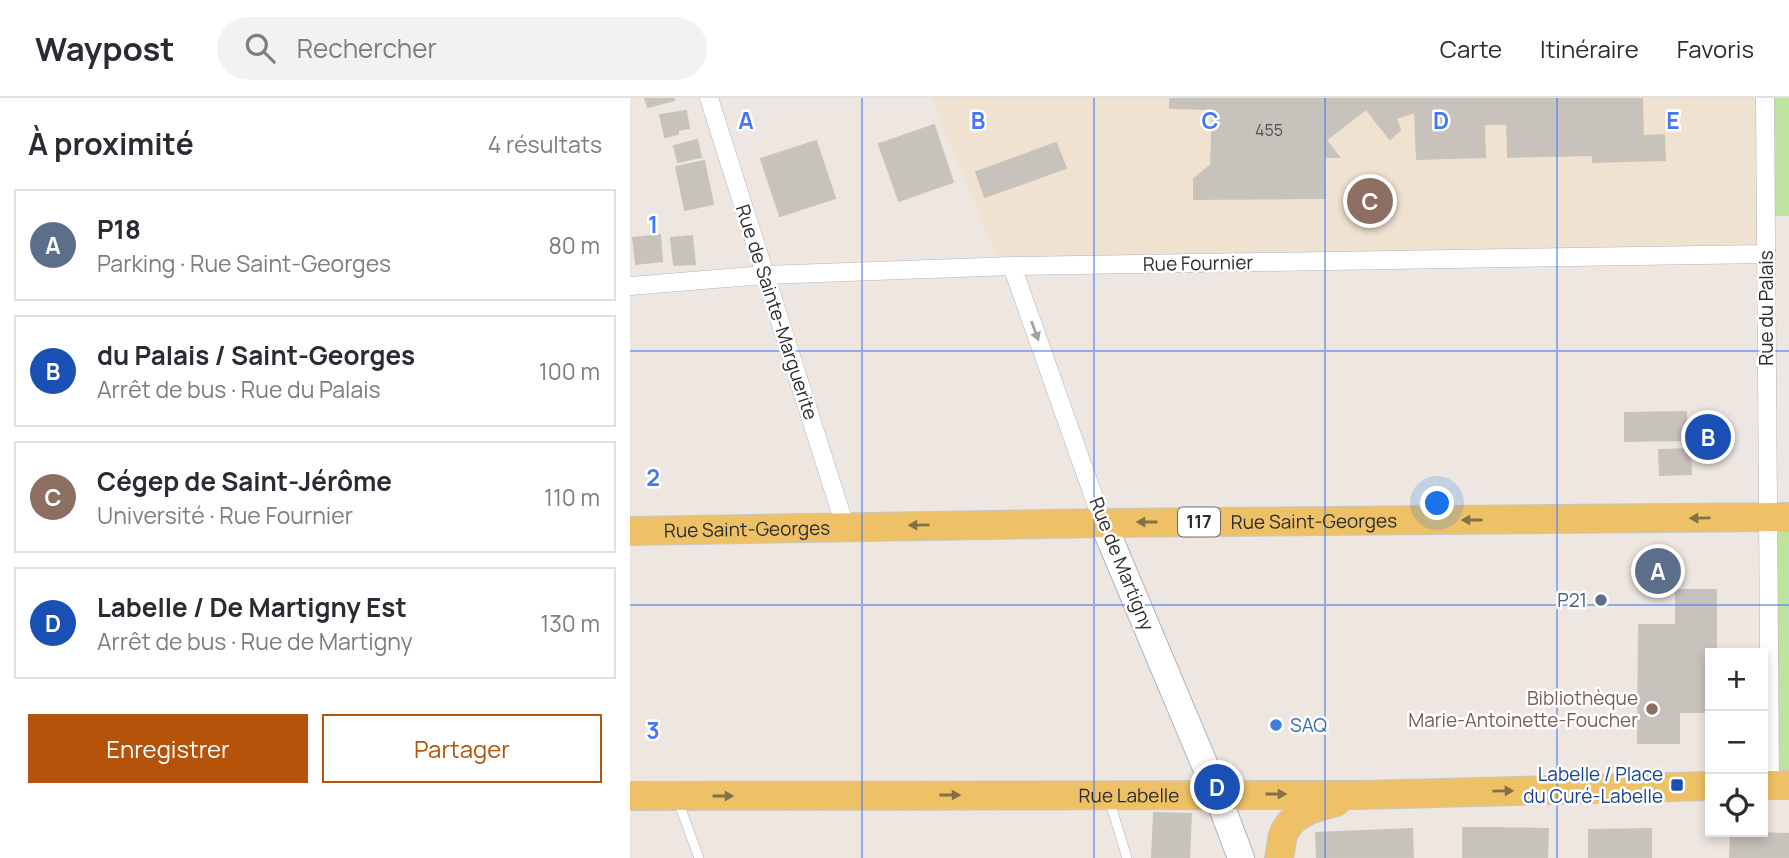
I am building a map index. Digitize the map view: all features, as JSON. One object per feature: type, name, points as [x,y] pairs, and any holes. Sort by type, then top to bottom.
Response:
[{"type":"main road","name":"Rue Saint-Georges","points":[[630,531],[845,526],[1779,517]]},
{"type":"main road","name":"Rue de Martigny","points":[[1104,523],[1241,858]]},
{"type":"main road","name":"Rue Labelle","points":[[630,796],[1361,795],[1705,786]]},
{"type":"main road","points":[[1279,858],[1284,833],[1295,818],[1310,809],[1361,795]]},
{"type":"street","name":"Rue de Sainte-Marguerite","points":[[709,98],[845,526]]},
{"type":"street","name":"Rue du Palais","points":[[1765,98],[1766,254],[1779,517],[1774,785]]},
{"type":"street","name":"Rue Fournier","points":[[630,286],[765,275],[1012,266],[1766,254]]},
{"type":"street","name":"Rue de Martigny","points":[[1012,266],[1104,523]]},
{"type":"lane","points":[[1108,794],[1127,858]]},
{"type":"lane","points":[[677,796],[699,858]]},
{"type":"shaded area","points":[[931,98],[1765,98],[1766,254],[997,257]]},
{"type":"green space","points":[[1770,98],[1789,98],[1789,216],[1772,216]]},
{"type":"green space","points":[[1769,517],[1789,517],[1789,785],[1770,784]]},
{"type":"building","points":[[645,98],[673,98],[674,100],[648,107]]},
{"type":"building","points":[[1170,98],[1642,98],[1643,136],[1664,135],[1665,160],[1593,162],[1593,155],[1508,157],[1507,124],[1484,124],[1485,157],[1417,159],[1415,112],[1396,118],[1400,130],[1390,139],[1366,109],[1326,140],[1339,157],[1324,157],[1325,198],[1194,199],[1194,179],[1211,165],[1213,109],[1170,108]]},
{"type":"building","points":[[686,111],[689,128],[665,137],[660,115]]},
{"type":"building","points":[[934,125],[953,182],[899,201],[879,144]]},
{"type":"building","points":[[697,140],[701,157],[678,162],[674,146]]},
{"type":"building","points":[[816,141],[835,198],[780,216],[761,159]]},
{"type":"building","points":[[1056,143],[1066,168],[985,197],[976,172]]},
{"type":"building","points":[[704,161],[713,204],[685,210],[676,167]]},
{"type":"building","points":[[660,235],[662,261],[636,264],[633,238]]},
{"type":"building","points":[[692,236],[695,264],[674,265],[671,238]]},
{"type":"building","points":[[1686,412],[1687,440],[1625,441],[1625,413]]},
{"type":"building","points":[[1690,449],[1691,474],[1660,475],[1659,450]]},
{"type":"building","points":[[1676,590],[1716,590],[1716,648],[1705,648],[1705,712],[1679,712],[1679,743],[1638,743],[1639,625],[1676,625]]},
{"type":"building","points":[[1154,813],[1191,814],[1189,858],[1152,858]]},
{"type":"building","points":[[1463,828],[1502,828],[1502,858],[1463,858]]},
{"type":"building","points":[[1502,828],[1548,829],[1547,858],[1502,858]]},
{"type":"building","points":[[1412,829],[1413,858],[1317,858],[1316,833]]},
{"type":"building","points":[[1651,829],[1651,858],[1589,858],[1589,830]]},
{"type":"building","points":[[1789,834],[1789,858],[1730,858],[1731,837]]},
{"type":"place","name":"Cégep de Saint-Jérôme","points":[[1370,201]]},
{"type":"place","name":"du Palais / Saint-Georges","points":[[1708,437]]},
{"type":"place","name":"P18","points":[[1658,571]]},
{"type":"place","name":"P21","points":[[1601,600]]},
{"type":"place","name":"Bibliothèque Marie-Antoinette-Foucher","points":[[1652,709]]},
{"type":"place","name":"SAQ","points":[[1276,725]]},
{"type":"place","name":"Labelle / Place du Curé-Labelle","points":[[1677,785]]},
{"type":"place","name":"Labelle / De Martigny Est","points":[[1217,787]]}]
